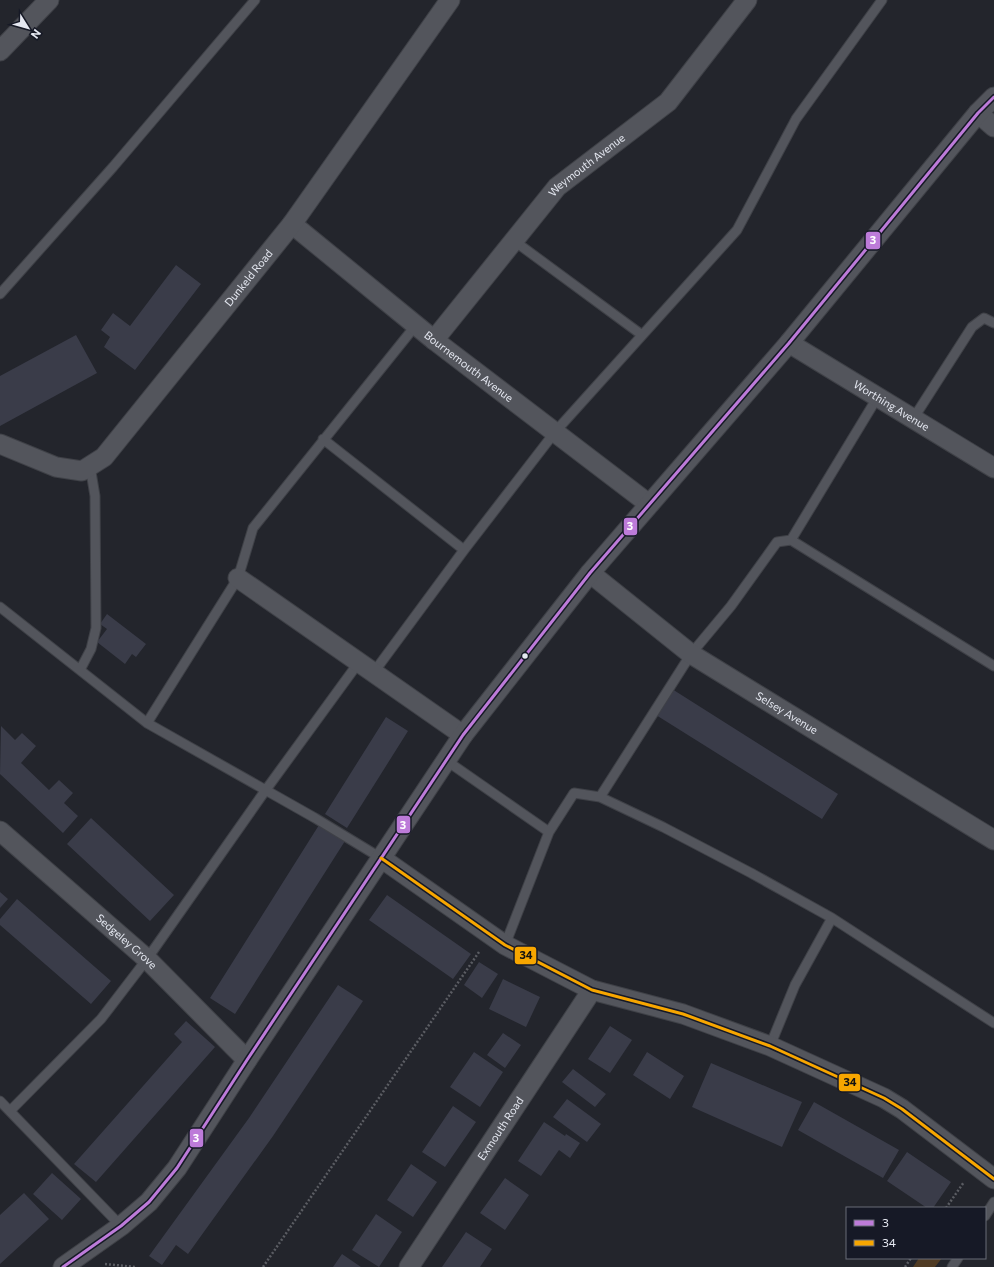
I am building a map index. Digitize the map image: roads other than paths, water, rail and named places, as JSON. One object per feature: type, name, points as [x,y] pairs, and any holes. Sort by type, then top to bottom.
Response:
[{"type":"street","points":[[0,51],[49,0]]},
{"type":"street","name":"Dunkeld Road","points":[[0,444],[56,467],[82,471],[104,457],[292,224],[450,0]]},
{"type":"street","name":"Weymouth Avenue","points":[[434,340],[557,187],[668,102],[747,0]]},
{"type":"street","points":[[63,1267],[122,1226],[149,1202],[177,1168],[381,858],[447,761],[463,734],[590,573],[789,343],[978,113],[994,96]]},
{"type":"street","points":[[978,113],[994,128]]},
{"type":"street","name":"Bournemouth Avenue","points":[[292,224],[434,340],[649,504]]},
{"type":"street","name":"Worthing Avenue","points":[[789,343],[994,468]]},
{"type":"street","name":"Selsey Avenue","points":[[590,573],[691,654],[994,840]]},
{"type":"street","points":[[238,578],[463,734]]},
{"type":"street","name":"Sedgeley Grove","points":[[0,831],[147,959],[247,1060]]},
{"type":"street","points":[[381,858],[497,940],[592,990],[683,1014],[770,1046],[884,1098],[902,1109],[994,1179]]},
{"type":"street","name":"Exmouth Road","points":[[409,1267],[592,990]]},
{"type":"lane","points":[[0,294],[113,167],[255,0]]},
{"type":"lane","points":[[10,1111],[101,1019],[147,959],[265,790],[464,550],[555,432],[737,230],[796,119],[882,0]]},
{"type":"lane","points":[[513,240],[642,335]]},
{"type":"lane","points":[[913,419],[972,327],[984,318],[993,319]]},
{"type":"lane","points":[[148,723],[238,578],[253,528],[416,325]]},
{"type":"lane","points":[[791,540],[877,398]]},
{"type":"lane","points":[[323,439],[464,550]]},
{"type":"lane","points":[[80,670],[91,649],[96,628],[95,496],[90,466]]},
{"type":"lane","points":[[600,797],[691,654],[731,606],[777,542],[791,540],[994,666]]},
{"type":"lane","points":[[0,606],[148,723],[316,818],[381,858]]},
{"type":"lane","points":[[447,761],[549,832]]},
{"type":"lane","points":[[497,940],[549,832],[574,793],[600,797],[663,827],[832,918],[994,1023]]},
{"type":"lane","points":[[770,1046],[795,985],[832,918]]},
{"type":"lane","points":[[0,1101],[122,1226]]},
{"type":"lane","points":[[986,1214],[994,1202]]}]
